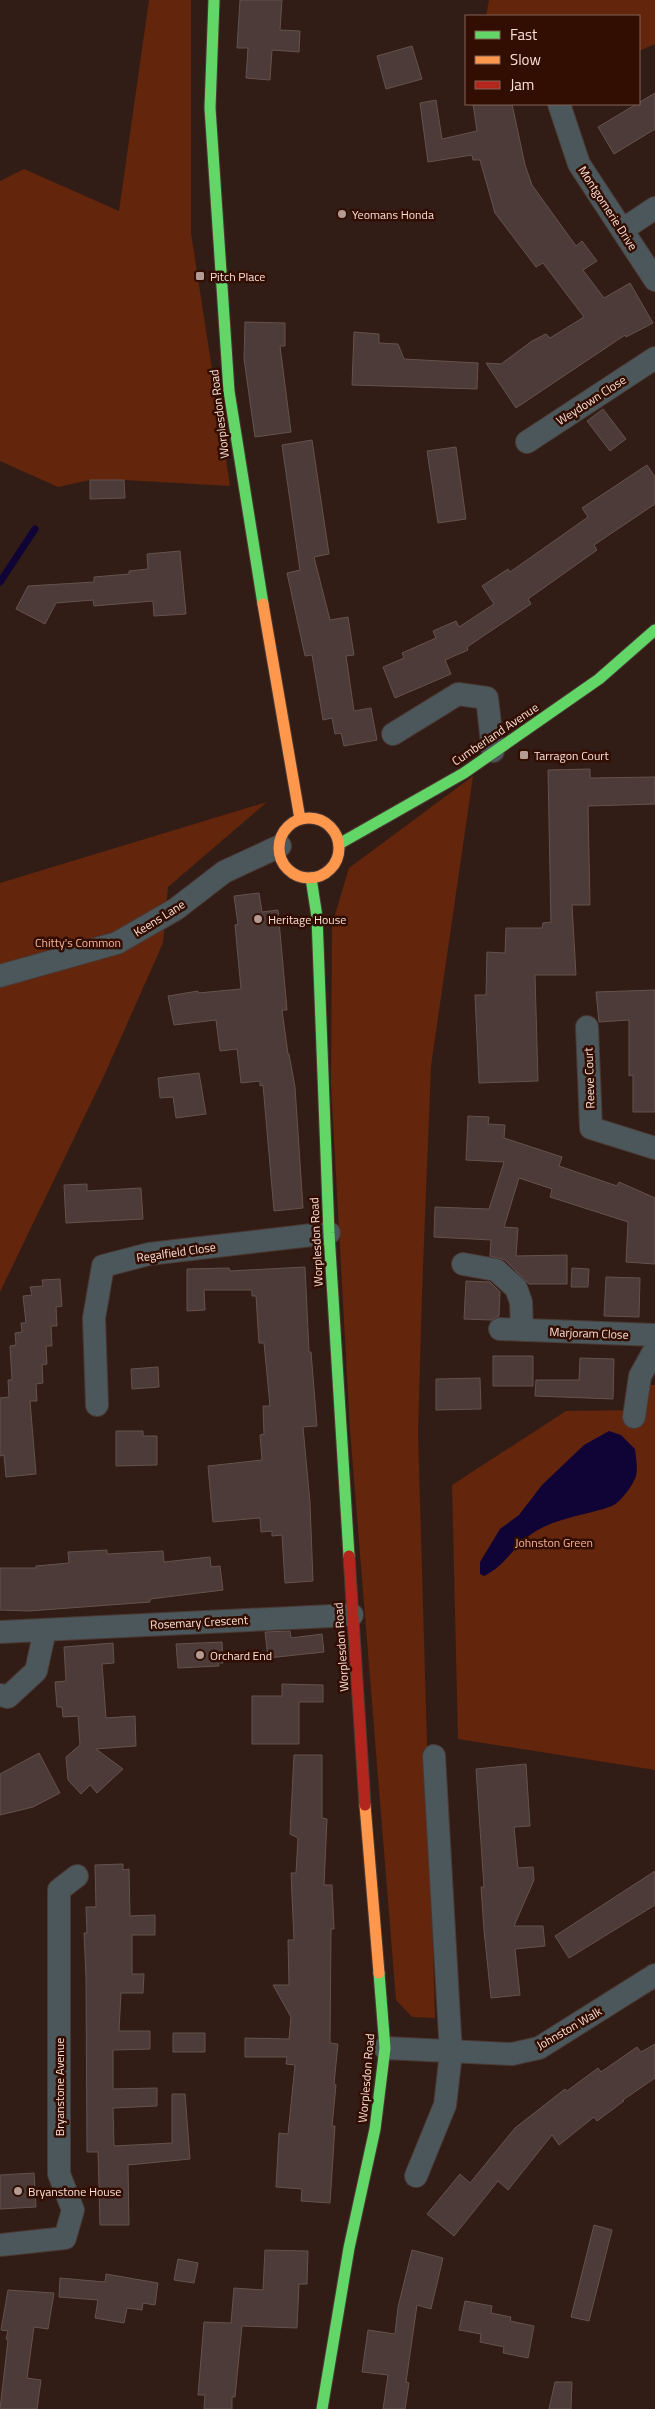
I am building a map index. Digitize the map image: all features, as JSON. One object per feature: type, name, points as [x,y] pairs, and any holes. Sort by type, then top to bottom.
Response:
[{"type":"main road","name":"Worplesdon Road","points":[[214,0],[210,108],[229,391],[246,504],[300,819]]},
{"type":"main road","name":"Cumberland Avenue","points":[[339,844],[464,773],[599,679],[653,635]]},
{"type":"main road","points":[[300,819],[317,819],[326,823],[332,828],[339,844],[335,863],[320,875],[311,878],[301,876],[285,865],[280,846],[280,839],[288,827],[300,819]]},
{"type":"main road","name":"Worplesdon Road","points":[[311,878],[317,917],[329,1233],[352,1615],[385,2048],[375,2129],[349,2248],[322,2409]]},
{"type":"street","name":"Montgomerie Drive","points":[[559,105],[579,164],[655,280]]},
{"type":"street","points":[[622,230],[655,208]]},
{"type":"street","name":"Weydown Close","points":[[527,442],[655,358]]},
{"type":"street","points":[[393,734],[458,694],[487,698],[493,751]]},
{"type":"street","name":"Keens Lane","points":[[0,976],[117,943],[176,909],[224,872],[280,846]]},
{"type":"street","name":"Reeve Court","points":[[587,1028],[591,1128],[655,1148]]},
{"type":"street","name":"Regalfield Close","points":[[97,1405],[94,1318],[103,1266],[149,1254],[329,1233]]},
{"type":"street","points":[[463,1264],[496,1270],[516,1288],[522,1302],[522,1330]]},
{"type":"street","name":"Marjoram Close","points":[[500,1329],[655,1335]]},
{"type":"street","points":[[634,1417],[640,1376],[655,1349]]},
{"type":"street","name":"Rosemary Crescent","points":[[0,1632],[352,1615]]},
{"type":"street","points":[[0,1694],[8,1697],[36,1671],[45,1630]]},
{"type":"street","points":[[416,2176],[444,2105],[451,2053],[434,1756]]},
{"type":"street","name":"Bryanstone Avenue","points":[[0,2245],[65,2238],[73,2210],[59,2174],[59,1890],[77,1876]]},
{"type":"street","name":"Johnston Walk","points":[[385,2048],[451,2053],[512,2054],[539,2048],[655,1975]]},
{"type":"green space","points":[[149,0],[191,0],[191,233],[230,486],[90,480],[58,487],[0,461],[0,181],[24,169],[119,211]]},
{"type":"green space","points":[[489,0],[655,0],[655,44],[640,51],[640,15],[486,15]]},
{"type":"green space","points":[[473,776],[431,1066],[422,1293],[418,1433],[435,2018],[412,2017],[396,2000],[350,1430],[331,1084],[332,925],[349,868]]},
{"type":"green space","name":"Chitty's Common","points":[[267,802],[168,887],[163,943],[103,1078],[0,1292],[0,883]]},
{"type":"green space","name":"Johnston Green","points":[[650,1385],[655,1385],[655,1770],[458,1739],[452,1485],[566,1411],[645,1410]]},
{"type":"shaded area","points":[[609,1431],[621,1435],[635,1449],[636,1476],[623,1497],[612,1506],[545,1526],[529,1536],[491,1572],[484,1576],[480,1574],[480,1562],[500,1529],[519,1515],[542,1485],[584,1445]]},
{"type":"building","points":[[240,0],[282,0],[280,30],[300,31],[299,52],[272,50],[270,80],[246,78],[248,48],[237,48]]},
{"type":"building","points":[[412,46],[422,79],[386,89],[377,56]]},
{"type":"building","points":[[655,93],[655,129],[614,154],[598,127],[635,105],[640,105],[640,102]]},
{"type":"building","points":[[436,100],[442,139],[477,131],[473,105],[512,105],[525,165],[532,185],[576,246],[582,241],[597,261],[583,270],[604,298],[630,283],[653,323],[626,337],[625,335],[516,408],[486,363],[501,364],[532,341],[546,334],[550,338],[584,317],[543,263],[536,267],[495,213],[480,160],[473,160],[472,155],[428,162],[420,103]]},
{"type":"building","points":[[245,322],[285,323],[285,346],[280,346],[291,432],[255,437],[244,359]]},
{"type":"building","points":[[354,332],[379,334],[379,343],[398,344],[404,359],[478,363],[477,389],[352,385]]},
{"type":"building","points":[[603,409],[626,439],[610,451],[587,421]]},
{"type":"building","points":[[312,440],[329,554],[314,557],[330,620],[348,617],[354,655],[346,656],[354,711],[371,708],[377,740],[344,746],[341,733],[335,734],[332,718],[323,720],[312,655],[305,656],[287,573],[300,570],[282,445]]},
{"type":"building","points":[[456,447],[466,519],[438,523],[427,451]]},
{"type":"building","points":[[647,465],[655,477],[655,504],[594,545],[597,550],[528,599],[531,604],[467,647],[468,650],[445,660],[451,674],[395,698],[383,667],[404,658],[402,653],[436,638],[433,631],[456,621],[459,627],[494,604],[482,586],[508,569],[510,572],[588,517],[582,508]]},
{"type":"building","points":[[90,480],[124,480],[125,498],[90,499]]},
{"type":"building","points":[[180,551],[186,614],[154,616],[153,601],[94,606],[93,600],[56,603],[45,624],[16,609],[28,586],[94,582],[94,577],[129,574],[129,571],[148,569],[147,554]]},
{"type":"building","points":[[590,769],[590,778],[655,777],[655,804],[588,806],[590,905],[572,905],[576,975],[535,975],[538,1081],[479,1083],[475,995],[486,995],[487,952],[505,953],[506,928],[542,928],[543,923],[551,922],[548,770]]},
{"type":"building","points":[[259,893],[262,912],[278,910],[287,1010],[282,1010],[295,1087],[303,1208],[274,1211],[263,1085],[260,1086],[260,1081],[241,1083],[237,1049],[220,1051],[216,1020],[174,1025],[168,996],[198,991],[198,993],[241,989],[235,925],[238,924],[234,896]]},
{"type":"building","points":[[655,990],[655,1112],[633,1112],[633,1075],[629,1076],[629,1020],[599,1022],[596,992]]},
{"type":"building","points":[[199,1073],[206,1114],[176,1118],[173,1097],[160,1098],[158,1078]]},
{"type":"building","points":[[468,1116],[489,1117],[488,1124],[505,1125],[504,1138],[562,1157],[559,1166],[617,1186],[619,1182],[655,1198],[655,1264],[626,1262],[628,1222],[550,1197],[552,1189],[519,1178],[504,1227],[518,1228],[516,1256],[567,1255],[567,1284],[529,1284],[505,1260],[490,1256],[491,1240],[434,1237],[435,1207],[489,1209],[504,1162],[466,1160]]},
{"type":"building","points":[[87,1184],[87,1191],[141,1188],[143,1219],[66,1223],[64,1185]]},
{"type":"building","points":[[305,1267],[309,1352],[311,1352],[317,1426],[303,1427],[310,1503],[313,1581],[285,1583],[282,1535],[272,1536],[272,1531],[261,1532],[260,1518],[213,1522],[208,1466],[262,1460],[260,1435],[264,1434],[263,1406],[270,1406],[264,1343],[259,1343],[256,1296],[252,1296],[252,1290],[204,1290],[205,1310],[187,1311],[187,1269],[229,1268],[230,1271]]},
{"type":"building","points":[[572,1268],[589,1269],[588,1287],[571,1287]]},
{"type":"building","points":[[606,1277],[640,1278],[639,1317],[604,1316]]},
{"type":"building","points":[[60,1279],[62,1306],[56,1307],[57,1326],[51,1326],[52,1346],[46,1346],[47,1364],[42,1365],[43,1383],[36,1384],[37,1401],[30,1401],[36,1474],[6,1477],[4,1455],[0,1456],[0,1398],[9,1397],[8,1380],[12,1380],[10,1346],[16,1345],[15,1333],[22,1332],[21,1323],[26,1323],[23,1296],[32,1295],[30,1287],[43,1286],[42,1280]]},
{"type":"building","points":[[466,1281],[490,1282],[500,1292],[499,1316],[491,1320],[464,1319]]},
{"type":"building","points":[[493,1356],[533,1356],[533,1386],[493,1386]]},
{"type":"building","points":[[580,1358],[614,1359],[613,1399],[535,1396],[536,1380],[579,1380]]},
{"type":"building","points":[[158,1367],[159,1387],[132,1389],[131,1369]]},
{"type":"building","points":[[480,1378],[481,1409],[436,1410],[436,1379]]},
{"type":"building","points":[[116,1431],[143,1431],[143,1436],[157,1436],[157,1465],[116,1466]]},
{"type":"building","points":[[107,1550],[107,1554],[163,1551],[164,1562],[210,1557],[211,1567],[220,1566],[223,1590],[150,1599],[150,1602],[29,1611],[0,1610],[0,1568],[36,1568],[36,1566],[69,1563],[68,1552]]},
{"type":"building","points":[[290,1631],[291,1638],[322,1634],[324,1652],[268,1658],[265,1632]]},
{"type":"building","name":"Orchard End","points":[[222,1642],[223,1663],[218,1663],[219,1666],[178,1668],[176,1644]]},
{"type":"building","points":[[113,1643],[114,1663],[102,1664],[106,1718],[135,1716],[136,1746],[96,1749],[123,1769],[97,1793],[90,1785],[81,1794],[68,1780],[66,1757],[80,1745],[78,1716],[63,1717],[62,1707],[57,1707],[55,1682],[66,1681],[64,1647]]},
{"type":"building","points":[[282,1684],[323,1685],[323,1702],[299,1702],[299,1744],[252,1744],[252,1696],[282,1696]]},
{"type":"building","points":[[39,1753],[60,1793],[33,1807],[0,1815],[0,1774]]},
{"type":"building","points":[[294,1755],[322,1755],[322,1818],[327,1819],[324,1885],[332,1885],[334,1929],[331,1929],[330,2043],[338,2044],[334,2084],[336,2085],[332,2126],[335,2126],[330,2203],[301,2201],[302,2189],[276,2187],[279,2133],[288,2134],[295,2065],[286,2064],[287,2057],[245,2057],[245,2038],[289,2039],[291,2017],[273,1985],[289,1985],[288,1940],[294,1940],[291,1873],[296,1873],[298,1838],[290,1834]]},
{"type":"building","points":[[526,1764],[530,1826],[514,1827],[518,1868],[533,1867],[534,1880],[514,1926],[543,1926],[545,1946],[515,1949],[520,1995],[491,1998],[481,1887],[484,1887],[476,1769]]},
{"type":"building","points":[[123,1864],[123,1870],[129,1869],[130,1916],[155,1915],[155,1935],[132,1935],[132,1974],[144,1974],[143,1993],[121,1993],[119,2031],[150,2031],[150,2049],[113,2050],[113,2089],[157,2088],[157,2106],[113,2108],[114,2146],[172,2143],[172,2094],[185,2094],[190,2159],[128,2165],[129,2225],[100,2225],[98,2152],[87,2152],[84,1933],[87,1933],[86,1907],[96,1907],[95,1865]]},
{"type":"building","points":[[655,1871],[655,1905],[569,1958],[555,1936]]},
{"type":"building","points":[[173,2033],[205,2033],[205,2052],[173,2052]]},
{"type":"building","points":[[655,2044],[655,2078],[597,2121],[594,2117],[559,2145],[552,2135],[508,2190],[498,2181],[454,2236],[427,2214],[460,2174],[470,2183],[515,2128],[565,2089],[567,2091],[598,2068],[601,2072],[637,2047],[641,2052]]},
{"type":"building","name":"Bryanstone House","points":[[34,2173],[36,2207],[0,2209],[0,2175]]},
{"type":"building","points":[[594,2225],[612,2230],[589,2321],[571,2317]]},
{"type":"building","points":[[265,2250],[308,2251],[307,2284],[299,2284],[297,2328],[242,2326],[235,2397],[232,2397],[232,2409],[204,2409],[205,2395],[198,2395],[204,2322],[231,2323],[234,2288],[263,2290]]},
{"type":"building","points":[[412,2250],[443,2258],[431,2309],[417,2305],[406,2382],[409,2383],[405,2409],[383,2409],[388,2375],[362,2372],[368,2330],[395,2334],[398,2307]]},
{"type":"building","points":[[178,2259],[198,2263],[194,2283],[174,2280]]},
{"type":"building","points":[[106,2274],[158,2283],[155,2305],[143,2303],[142,2310],[127,2308],[124,2323],[95,2318],[98,2300],[59,2297],[60,2278],[105,2282]]},
{"type":"building","points":[[8,2290],[54,2293],[48,2329],[34,2327],[27,2378],[41,2380],[37,2409],[0,2409],[8,2340],[6,2339],[8,2331],[1,2330]]},
{"type":"building","points":[[465,2301],[492,2306],[491,2313],[511,2317],[510,2321],[534,2326],[528,2358],[503,2353],[504,2347],[480,2342],[481,2334],[459,2330]]},
{"type":"building","points":[[555,2382],[572,2382],[571,2409],[549,2409]]},
{"type":"waterway","points":[[0,582],[35,529]]},
{"type":"traffic: fast","points":[[214,0],[210,108],[229,391],[263,604]]},
{"type":"traffic: fast","points":[[339,844],[464,773],[599,679],[655,630]]},
{"type":"traffic: fast","points":[[311,878],[317,917],[329,1233],[349,1556]]},
{"type":"traffic: fast","points":[[322,2409],[349,2248],[375,2129],[385,2048],[379,1973]]},
{"type":"traffic: slow","points":[[263,604],[300,819]]},
{"type":"traffic: slow","points":[[309,818],[325,823],[330,827],[334,832],[339,848],[334,864],[330,869],[325,873],[309,878],[293,873],[288,869],[284,864],[279,848],[284,832],[288,827],[293,823],[309,818]]},
{"type":"traffic: slow","points":[[365,1805],[379,1973]]},
{"type":"traffic: jam","points":[[349,1556],[365,1805]]},
{"type":"place","name":"Yeomans Honda","points":[[342,214]]},
{"type":"place","name":"Pitch Place","points":[[200,276]]},
{"type":"place","name":"Tarragon Court","points":[[524,755]]},
{"type":"place","name":"Heritage House","points":[[258,919]]},
{"type":"place","name":"Orchard End","points":[[200,1655]]},
{"type":"place","name":"Bryanstone House","points":[[18,2191]]}]
